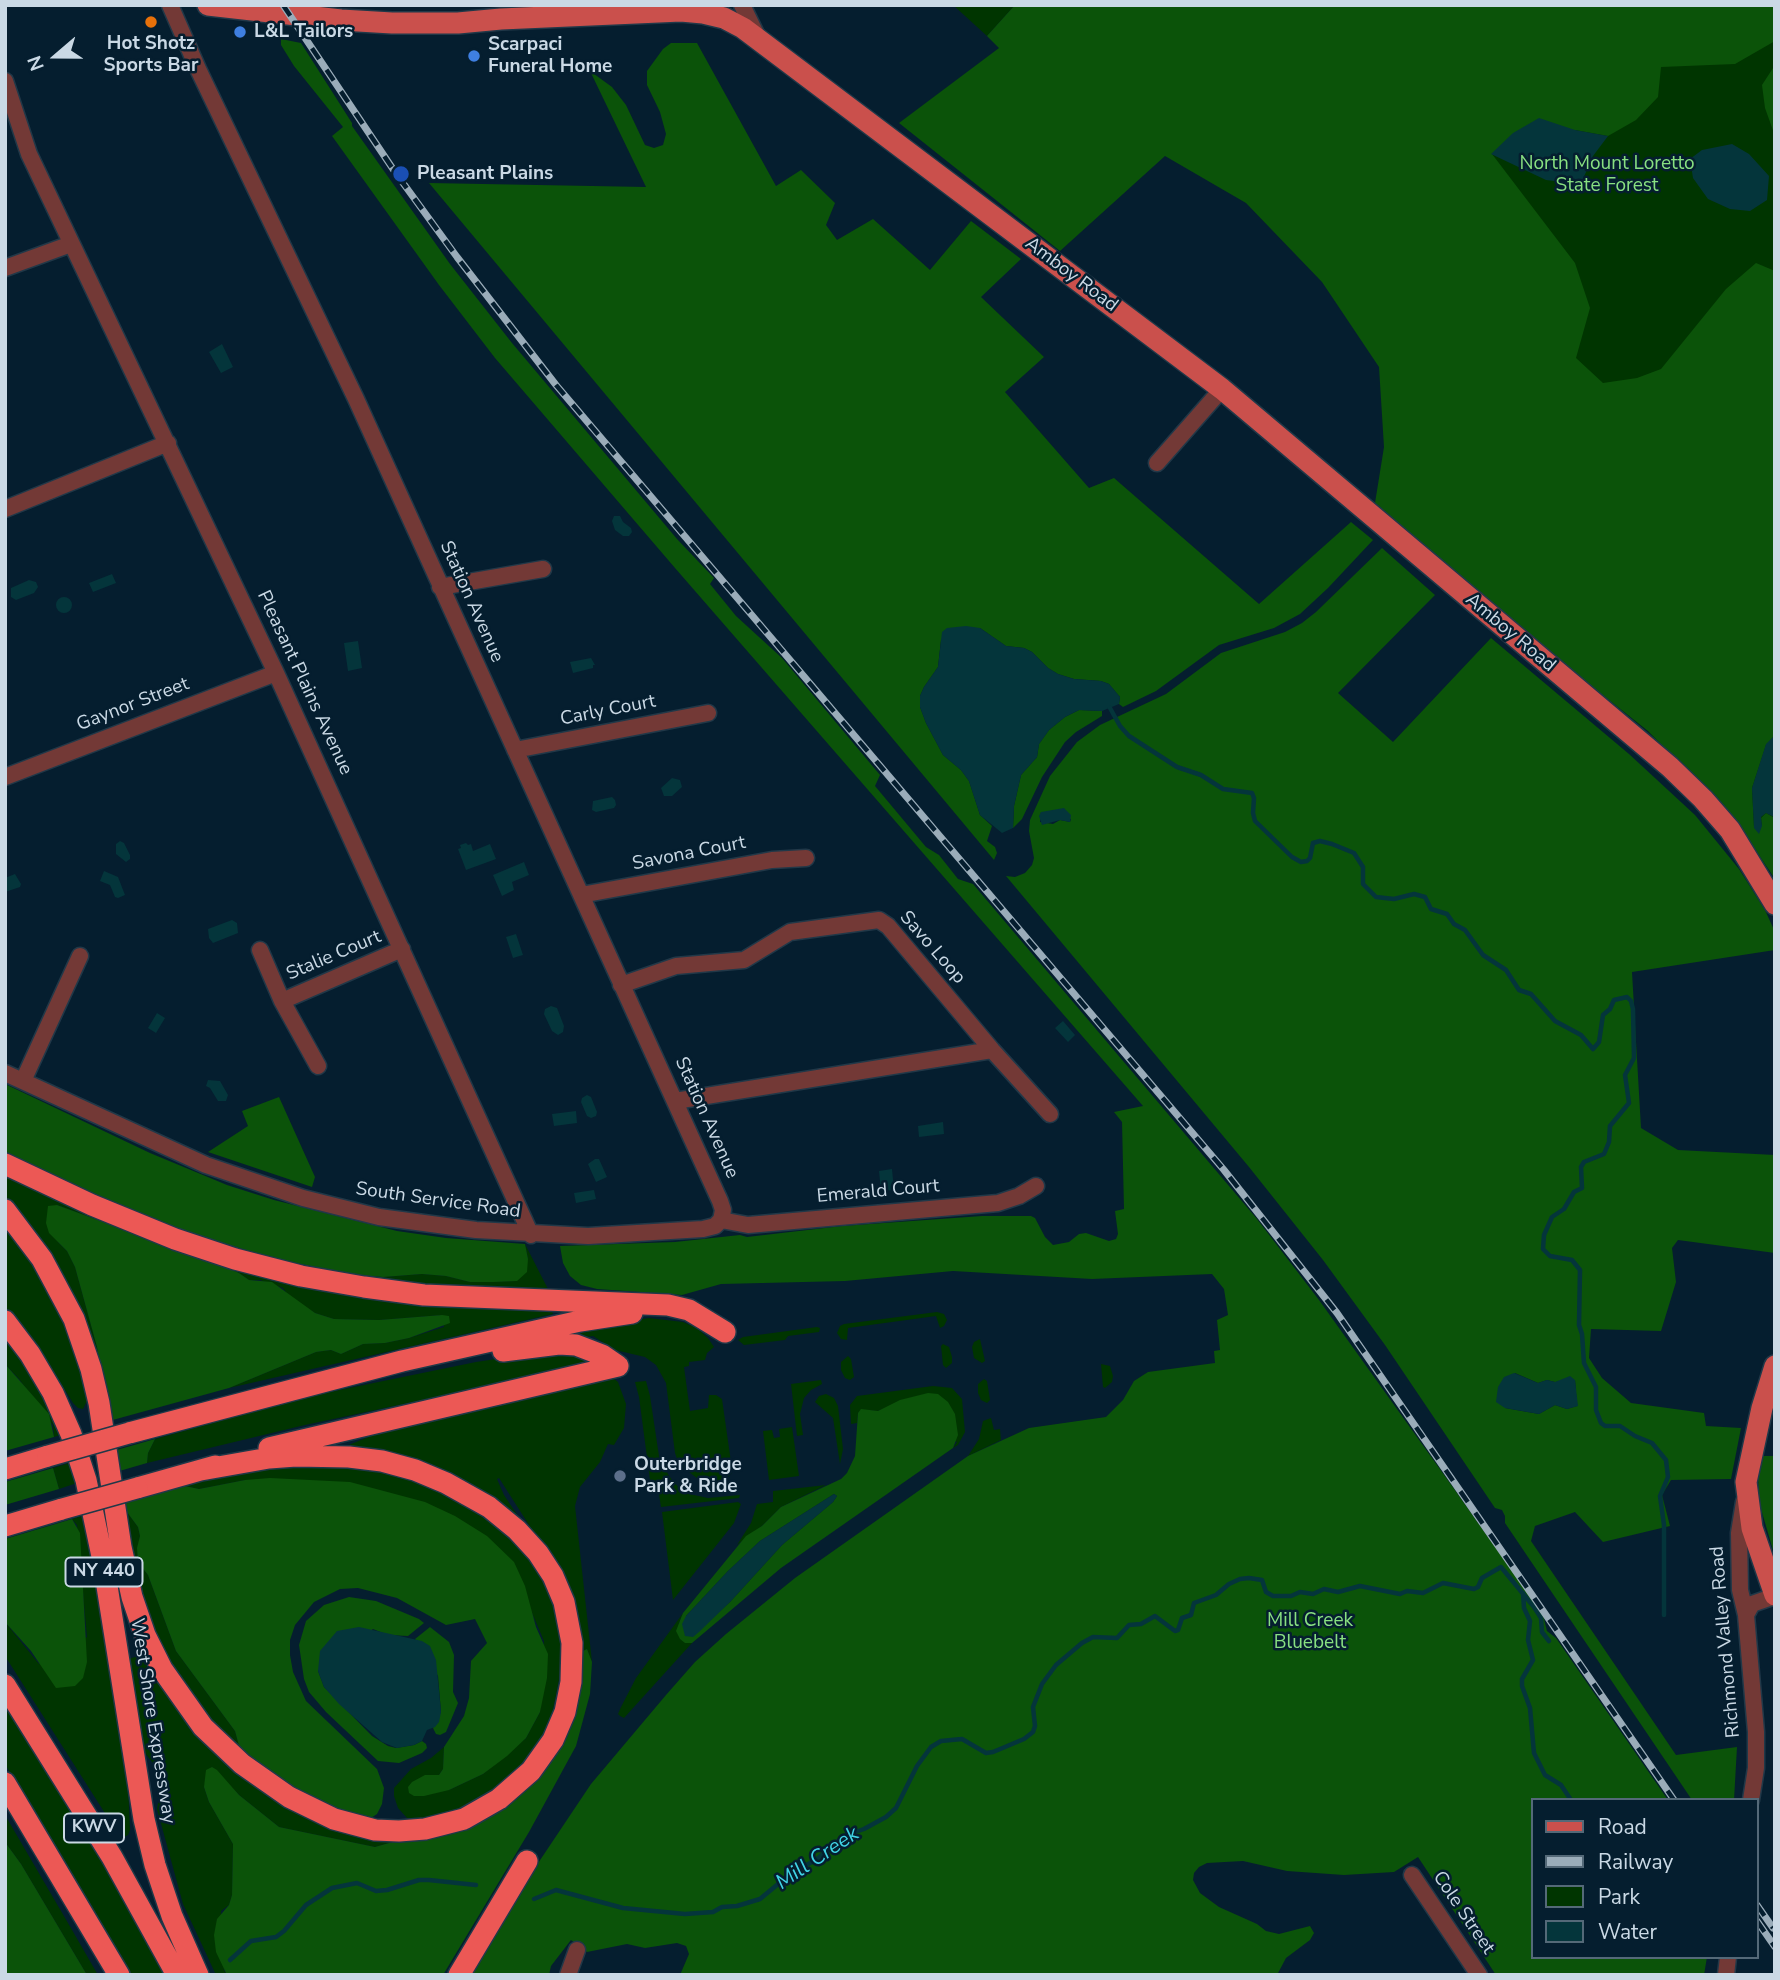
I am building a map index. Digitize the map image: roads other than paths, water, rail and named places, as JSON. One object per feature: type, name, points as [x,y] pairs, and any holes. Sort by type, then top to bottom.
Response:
[{"type":"highway","points":[[5,1164],[92,1205],[175,1239],[235,1259],[302,1276],[424,1295],[668,1305],[690,1310],[716,1326],[662,1313],[609,1316],[402,1361],[129,1433],[5,1469]]},
{"type":"highway","points":[[5,1210],[42,1259],[74,1319],[97,1394],[121,1547],[132,1597],[145,1634],[162,1669],[204,1727],[242,1765],[289,1797],[334,1819],[375,1830],[413,1830],[451,1823],[488,1807],[522,1781],[546,1751],[559,1726],[569,1697],[573,1656],[568,1616],[558,1588],[538,1553],[517,1530],[489,1507],[446,1483],[382,1461],[330,1456],[281,1457],[201,1470]]},
{"type":"highway","name":"West Shore Expressway","points":[[5,1321],[30,1354],[53,1393],[71,1434],[86,1480],[100,1547],[144,1819],[172,1916],[198,1975]]},
{"type":"highway","points":[[5,1526],[284,1444],[618,1366],[584,1347],[559,1344],[341,1379]]},
{"type":"highway","name":"KWV","points":[[5,1685],[112,1857],[177,1975]]},
{"type":"highway","name":"KWV","points":[[5,1783],[119,1975]]},
{"type":"highway","points":[[459,1975],[527,1861]]},
{"type":"main road","name":"Amboy Road","points":[[208,5],[375,14],[458,23],[512,18],[681,12],[704,13],[724,18],[758,38],[1222,388],[1670,767],[1730,830],[1775,904]]},
{"type":"main road","points":[[1775,1366],[1762,1408],[1746,1482],[1752,1528],[1775,1596]]},
{"type":"street","name":"Station Avenue","points":[[170,5],[356,399],[675,1101],[720,1201],[723,1210],[721,1220]]},
{"type":"street","points":[[743,5],[758,38]]},
{"type":"street","name":"Pleasant Plains Avenue","points":[[5,80],[29,154],[276,673],[531,1235]]},
{"type":"street","name":"Pleasant Plains Avenue","points":[[5,117],[29,154]]},
{"type":"street","points":[[5,268],[71,244]]},
{"type":"street","points":[[1157,463],[1222,388]]},
{"type":"street","points":[[5,509],[168,443]]},
{"type":"street","points":[[440,587],[543,569]]},
{"type":"street","name":"Gaynor Street","points":[[5,777],[276,673]]},
{"type":"street","name":"Carly Court","points":[[515,750],[708,713]]},
{"type":"street","name":"Savona Court","points":[[581,895],[772,860],[806,858]]},
{"type":"street","name":"Savo Loop","points":[[621,985],[676,966],[744,960],[790,932],[879,920],[888,926],[992,1050],[1050,1114]]},
{"type":"street","name":"Stalie Court","points":[[282,1001],[402,949]]},
{"type":"street","name":"Stalie Court","points":[[260,950],[282,1001],[318,1066]]},
{"type":"street","points":[[23,1081],[80,956]]},
{"type":"street","points":[[675,1101],[992,1050]]},
{"type":"street","name":"South Service Road","points":[[5,1073],[195,1161],[303,1198],[412,1223],[531,1235],[588,1236],[709,1228],[721,1220]]},
{"type":"street","name":"Emerald Court","points":[[721,1220],[748,1225],[998,1203],[1020,1196],[1036,1186]]},
{"type":"street","name":"Richmond Valley Road","points":[[1746,1482],[1739,1534],[1740,1590],[1746,1615],[1755,1732],[1756,1768],[1751,1798]]},
{"type":"street","points":[[1746,1615],[1752,1604],[1775,1596]]},
{"type":"street","name":"Cole Street","points":[[1412,1875],[1479,1975]]},
{"type":"street","points":[[568,1975],[577,1950]]},
{"type":"water","points":[[1539,118],[1575,130],[1608,136],[1593,156],[1583,179],[1570,183],[1546,180],[1491,154],[1513,133]]},
{"type":"water","points":[[1732,144],[1749,154],[1769,176],[1767,200],[1750,211],[1730,209],[1708,199],[1693,178],[1690,159],[1702,150]]},
{"type":"water","points":[[222,344],[233,367],[221,373],[209,352]]},
{"type":"water","points":[[614,516],[620,516],[631,528],[629,536],[623,536],[615,530],[612,521]]},
{"type":"water","points":[[112,574],[116,583],[93,592],[89,583]]},
{"type":"water","points":[[29,580],[36,582],[38,587],[34,593],[16,600],[11,597],[11,588]]},
{"type":"water","points":[[61,597],[67,597],[72,605],[70,611],[61,613],[56,608],[56,602]]},
{"type":"water","points":[[947,628],[980,628],[1006,646],[1032,652],[1058,674],[1109,684],[1120,697],[1119,704],[1102,711],[1079,710],[1049,730],[1039,744],[1037,757],[1021,775],[1014,806],[1013,828],[1002,833],[980,815],[969,781],[961,770],[943,755],[920,707],[920,696],[924,687],[938,667],[942,632]]},
{"type":"water","points":[[358,641],[362,668],[348,671],[344,643]]},
{"type":"water","points":[[591,658],[595,665],[593,668],[573,673],[570,662]]},
{"type":"water","points":[[1775,735],[1775,815],[1774,817],[1766,813],[1761,817],[1759,834],[1754,828],[1752,788],[1766,744]]},
{"type":"water","points":[[672,778],[680,780],[682,787],[672,796],[664,796],[661,788]]},
{"type":"water","points":[[612,797],[616,805],[614,808],[596,812],[592,810],[593,801]]},
{"type":"water","points":[[1064,808],[1071,815],[1070,822],[1060,820],[1042,825],[1039,816],[1041,812]]},
{"type":"water","points":[[120,841],[130,855],[126,862],[116,854],[116,844]]},
{"type":"water","points":[[466,843],[471,844],[473,851],[490,844],[496,859],[466,870],[458,849]]},
{"type":"water","points":[[524,862],[529,875],[512,882],[514,890],[502,896],[493,875]]},
{"type":"water","points":[[104,871],[118,877],[125,895],[115,897],[110,885],[100,881]]},
{"type":"water","points":[[15,874],[20,887],[5,892],[5,878]]},
{"type":"water","points":[[232,920],[237,923],[238,933],[213,943],[208,929]]},
{"type":"water","points":[[516,934],[523,955],[513,958],[506,937]]},
{"type":"water","points":[[551,1006],[557,1008],[564,1026],[563,1032],[558,1035],[552,1031],[544,1014],[545,1009]]},
{"type":"water","points":[[157,1013],[165,1018],[156,1033],[148,1028]]},
{"type":"water","points":[[1063,1021],[1075,1035],[1068,1042],[1055,1028]]},
{"type":"water","points":[[208,1080],[220,1081],[228,1095],[226,1101],[218,1101],[206,1086]]},
{"type":"water","points":[[587,1095],[591,1097],[597,1112],[596,1116],[591,1118],[587,1116],[581,1102]]},
{"type":"water","points":[[576,1111],[577,1123],[554,1126],[552,1114]]},
{"type":"water","points":[[943,1122],[944,1134],[919,1137],[918,1126]]},
{"type":"water","points":[[599,1159],[607,1177],[596,1182],[588,1164]]},
{"type":"water","points":[[892,1169],[894,1190],[881,1191],[879,1171]]},
{"type":"water","points":[[594,1190],[596,1199],[576,1203],[574,1193]]},
{"type":"water","points":[[1514,1373],[1538,1383],[1547,1380],[1555,1382],[1570,1376],[1575,1380],[1578,1406],[1567,1409],[1555,1405],[1539,1414],[1505,1408],[1496,1402],[1498,1387],[1504,1377]]},
{"type":"water","points":[[834,1494],[837,1496],[833,1502],[782,1545],[699,1632],[693,1637],[685,1636],[682,1624],[686,1616],[728,1571],[760,1541]]},
{"type":"water","points":[[359,1627],[422,1641],[430,1646],[436,1660],[441,1712],[439,1722],[427,1730],[422,1741],[397,1748],[382,1742],[324,1687],[318,1671],[320,1651],[337,1631]]},
{"type":"waterway","points":[[1110,708],[1129,736],[1177,767],[1201,775],[1223,789],[1252,793],[1255,821],[1292,857],[1301,862],[1307,861],[1313,843],[1320,841],[1332,844],[1354,853],[1363,867],[1363,884],[1376,897],[1394,899],[1414,894],[1425,897],[1431,909],[1447,914],[1454,924],[1465,930],[1483,955],[1506,970],[1519,990],[1531,994],[1555,1021],[1581,1035],[1593,1049],[1599,1042],[1603,1015],[1614,1000],[1627,997],[1631,1001],[1634,1058],[1625,1075],[1629,1103],[1610,1126],[1609,1142],[1604,1154],[1584,1162],[1581,1167],[1582,1188],[1574,1192],[1564,1209],[1552,1217],[1544,1235],[1543,1249],[1550,1256],[1572,1260],[1580,1270],[1579,1325],[1584,1363],[1596,1387],[1596,1410],[1601,1423],[1605,1426],[1620,1426],[1652,1443],[1666,1460],[1668,1477],[1660,1496],[1664,1525],[1664,1615]]},
{"type":"waterway","name":"Mill Creek","points":[[534,1899],[556,1890],[623,1908],[685,1914],[713,1912],[722,1907],[737,1906],[760,1899],[789,1875],[817,1859],[844,1836],[886,1817],[896,1808],[917,1766],[931,1747],[941,1741],[962,1739],[986,1753],[993,1752],[1024,1739],[1033,1732],[1033,1707],[1042,1684],[1056,1665],[1082,1643],[1093,1637],[1117,1638],[1129,1625],[1141,1624],[1155,1616],[1175,1631],[1178,1630],[1182,1618],[1191,1615],[1194,1603],[1216,1595],[1240,1579],[1262,1580],[1266,1592],[1273,1596],[1291,1596],[1300,1592],[1313,1594],[1324,1589],[1338,1592],[1360,1586],[1400,1594],[1407,1591],[1423,1593],[1443,1583],[1474,1589],[1482,1578],[1501,1567],[1534,1607],[1541,1618],[1542,1632],[1549,1641]]},
{"type":"waterway","name":"Mill Creek","points":[[1523,1593],[1524,1608],[1530,1621],[1528,1640],[1533,1660],[1522,1679],[1522,1686],[1530,1708],[1534,1753],[1545,1775],[1561,1785],[1570,1798]]},
{"type":"waterway","name":"Mill Creek","points":[[230,1960],[251,1941],[276,1937],[306,1905],[332,1888],[357,1883],[376,1891],[387,1890],[419,1880],[476,1885]]},
{"type":"railway","points":[[283,5],[395,172],[556,385],[1224,1170],[1337,1313],[1673,1798]]},
{"type":"railway","points":[[1759,1908],[1773,1928]]},
{"type":"railway","points":[[1759,1924],[1775,1947]]},
{"type":"place","name":"Hot Shotz Sports Bar","points":[[151,22]]},
{"type":"place","name":"L&L Tailors","points":[[240,32]]},
{"type":"place","name":"Scarpaci Funeral Home","points":[[474,56]]},
{"type":"place","name":"Pleasant Plains","points":[[401,174]]},
{"type":"place","name":"Outerbridge Park & Ride","points":[[620,1476]]},
{"type":"park label","name":"North Mount Loretto State Forest","points":[[1607,175]]},
{"type":"park label","name":"Mill Creek Bluebelt","points":[[1310,1632]]}]
